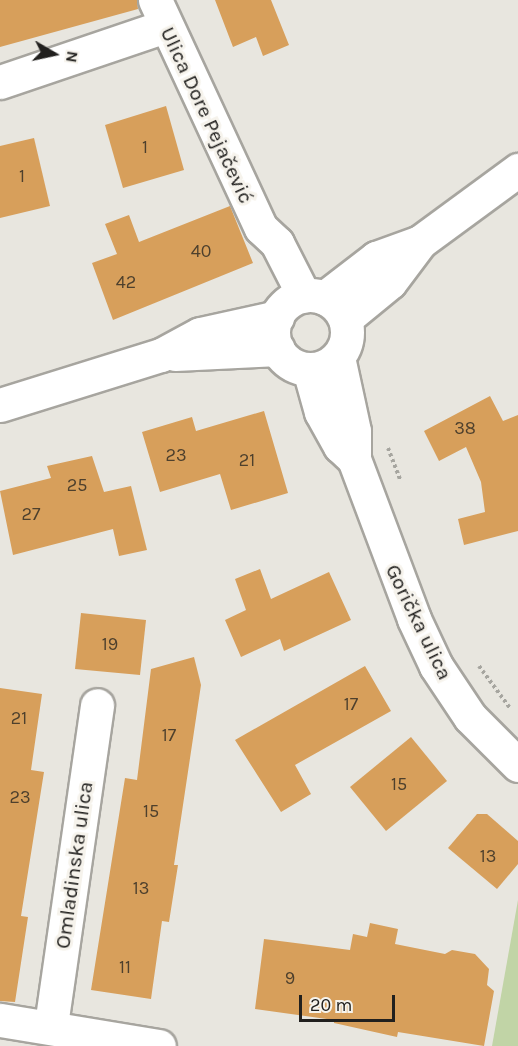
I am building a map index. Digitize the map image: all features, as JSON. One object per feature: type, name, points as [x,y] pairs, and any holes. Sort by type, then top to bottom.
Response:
[{"type":"street","points":[[0,82],[160,13]]},
{"type":"street","name":"Ulica Dore Pejačević","points":[[160,13],[261,228],[260,252],[302,314]]},
{"type":"street","points":[[0,405],[161,354],[302,314],[390,282],[420,242],[518,170]]},
{"type":"street","points":[[302,314],[346,339],[323,363],[290,363],[302,314]]},
{"type":"street","name":"Gorička ulica","points":[[323,363],[354,431],[354,459],[392,569],[436,666],[470,717],[518,765]]},
{"type":"street","name":"Omladinska ulica","points":[[51,1025],[97,705]]},
{"type":"street","points":[[0,1020],[51,1025],[159,1046]]},
{"type":"path","points":[[387,444],[401,484]]},
{"type":"path","points":[[477,663],[518,718]]},
{"type":"green space","points":[[518,900],[518,1046],[492,1046]]},
{"type":"building","points":[[0,0],[137,0],[138,9],[0,47]]},
{"type":"building","points":[[215,0],[271,0],[289,45],[263,56],[256,37],[233,47]]},
{"type":"building","points":[[166,106],[184,170],[123,188],[105,125]]},
{"type":"building","points":[[34,138],[50,206],[0,218],[0,146]]},
{"type":"building","points":[[230,206],[253,263],[113,320],[92,263],[117,254],[105,224],[129,215],[139,242]]},
{"type":"building","points":[[490,396],[503,421],[518,415],[518,531],[464,545],[458,519],[485,512],[481,482],[466,447],[439,461],[424,431]]},
{"type":"building","points":[[264,411],[288,493],[231,510],[220,474],[160,492],[142,432],[192,417],[196,431]]},
{"type":"building","points":[[92,456],[104,492],[131,486],[147,550],[119,556],[113,529],[13,555],[0,491],[51,478],[47,466]]},
{"type":"building","points":[[260,569],[271,599],[329,572],[351,620],[284,651],[280,639],[241,657],[225,620],[246,610],[235,579]]},
{"type":"building","points":[[81,613],[146,620],[140,675],[75,669]]},
{"type":"building","points":[[194,657],[201,685],[174,865],[178,865],[169,922],[162,921],[151,999],[91,990],[125,778],[137,780],[151,669]]},
{"type":"building","points":[[365,666],[391,711],[295,765],[311,794],[281,812],[235,740]]},
{"type":"building","points":[[0,688],[42,694],[31,770],[44,772],[21,916],[28,917],[15,1002],[0,1001]]},
{"type":"building","points":[[411,737],[447,781],[386,831],[350,787]]},
{"type":"building","points":[[477,814],[487,814],[518,841],[518,864],[497,889],[448,848]]},
{"type":"building","points":[[370,923],[398,929],[395,944],[445,954],[452,950],[475,954],[489,969],[487,985],[494,991],[484,1046],[398,1032],[397,1037],[334,1023],[334,1020],[255,1009],[264,939],[350,950],[353,934],[367,937]]}]
